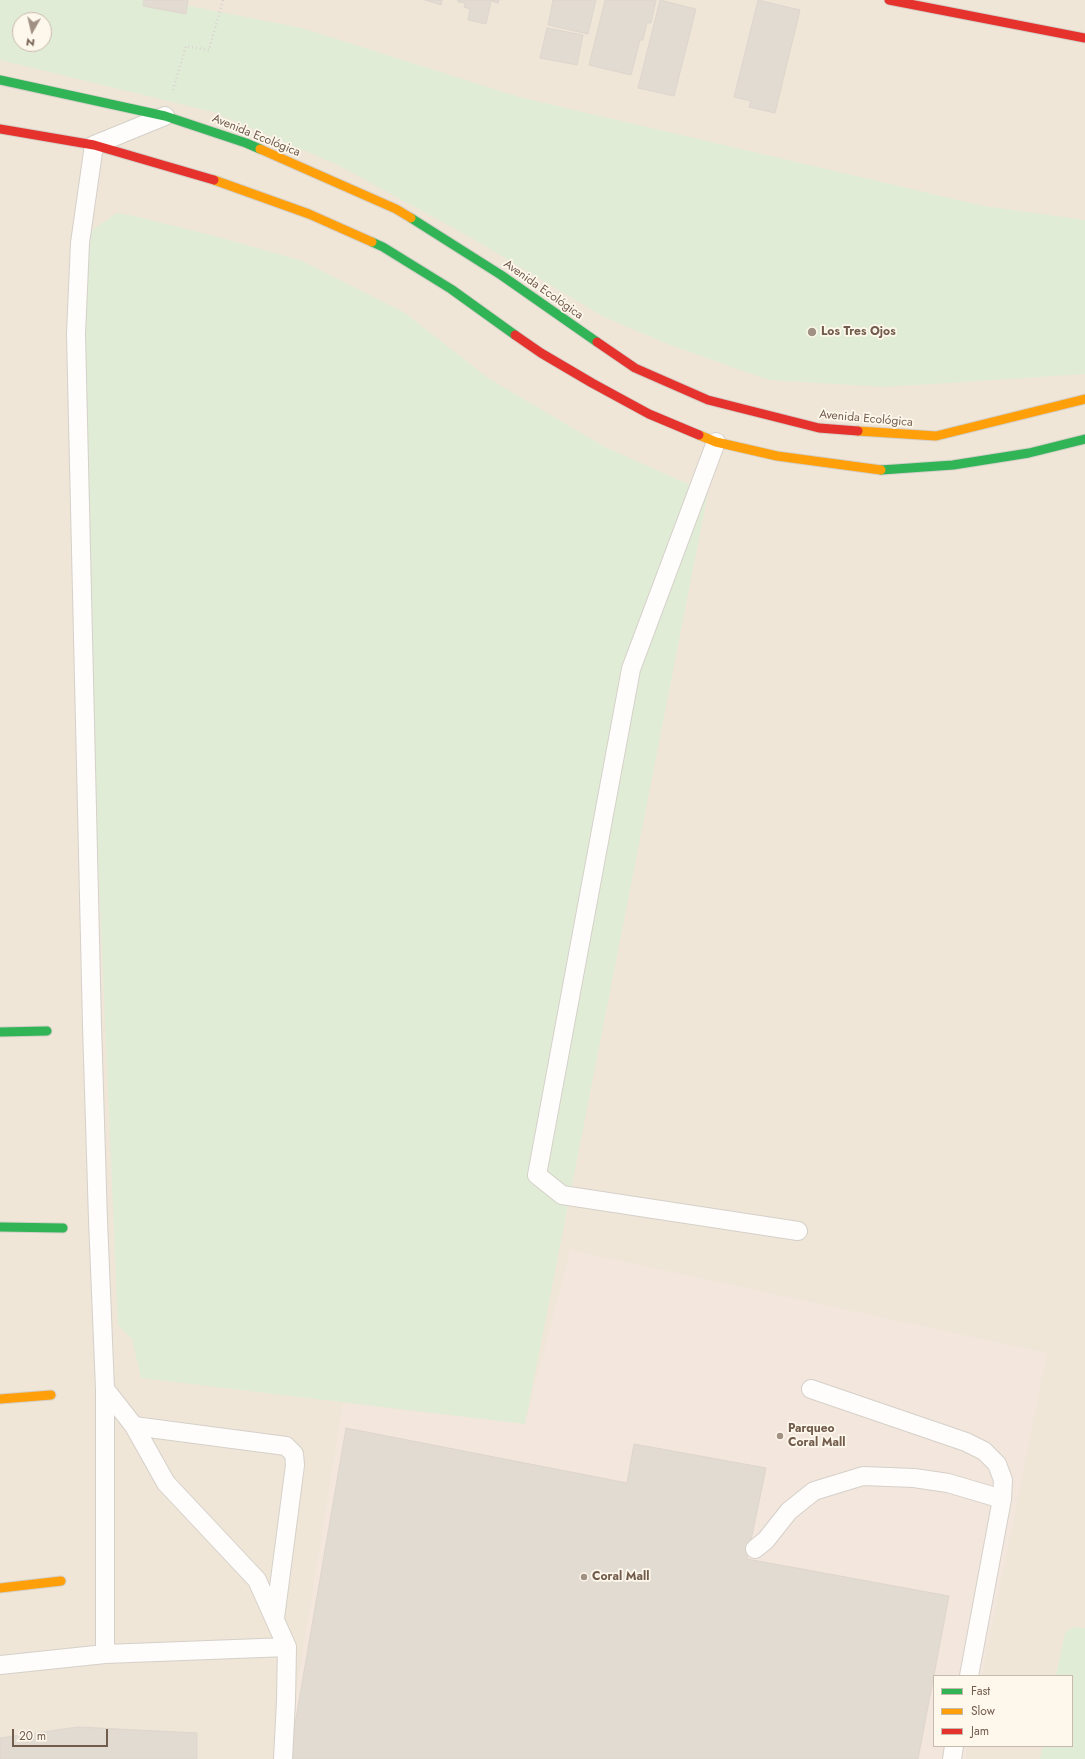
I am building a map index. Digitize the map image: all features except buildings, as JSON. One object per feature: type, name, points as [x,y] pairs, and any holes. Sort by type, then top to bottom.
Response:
[{"type":"main road","points":[[889,0],[1085,38]]},
{"type":"main road","name":"Avenida Ecológica","points":[[0,80],[165,116],[246,143],[396,209],[501,275],[635,368],[708,400],[819,428],[936,436],[1085,399]]},
{"type":"main road","points":[[0,129],[94,145],[249,191],[309,214],[383,247],[451,289],[541,353],[592,383],[649,414],[716,442],[777,456],[881,470],[953,466],[1029,453],[1085,438]]},
{"type":"main road","points":[[0,1032],[47,1031]]},
{"type":"main road","points":[[0,1227],[63,1228]]},
{"type":"main road","points":[[0,1399],[51,1395]]},
{"type":"main road","points":[[0,1588],[61,1582]]},
{"type":"lane","points":[[105,1654],[105,1390],[92,1041],[76,334],[80,243],[94,145],[165,116]]},
{"type":"lane","points":[[716,442],[631,669],[537,1175],[562,1195],[798,1231]]},
{"type":"lane","points":[[811,1389],[966,1442],[984,1451],[997,1464],[1003,1480],[1002,1499],[969,1675]]},
{"type":"lane","points":[[105,1390],[134,1426],[166,1483],[257,1580],[276,1618],[287,1647],[283,1759]]},
{"type":"lane","points":[[134,1426],[286,1446],[294,1454],[296,1465],[276,1618]]},
{"type":"lane","points":[[755,1548],[766,1540],[789,1511],[814,1491],[863,1476],[914,1478],[948,1483],[1002,1499]]},
{"type":"lane","points":[[0,1665],[105,1654],[287,1647]]},
{"type":"lane","points":[[952,1759],[954,1747]]},
{"type":"path","points":[[165,116],[186,46],[209,50],[223,0]]},
{"type":"shaded area","points":[[0,0],[1085,0],[1085,1759],[0,1759]]},
{"type":"shaded area","points":[[570,1250],[1047,1353],[982,1675],[933,1675],[933,1747],[968,1747],[966,1759],[285,1759],[343,1403],[525,1424]]},
{"type":"green space","points":[[0,0],[159,0],[302,28],[519,97],[984,206],[1085,220],[1085,374],[885,387],[769,380],[670,345],[604,317],[468,236],[336,164],[213,112],[0,60]]},
{"type":"green space","points":[[117,213],[207,234],[300,260],[405,313],[488,378],[605,447],[708,493],[525,1424],[141,1378],[132,1339],[118,1325],[77,364],[79,283],[91,231]]},
{"type":"green space","points":[[1073,1627],[1085,1628],[1085,1759],[1040,1759],[1043,1747],[1073,1747],[1073,1675],[1056,1675],[1065,1633]]},
{"type":"traffic: fast","points":[[0,80],[165,116],[260,149]]},
{"type":"traffic: fast","points":[[411,218],[501,275],[597,342]]},
{"type":"traffic: fast","points":[[372,242],[383,247],[451,289],[515,335]]},
{"type":"traffic: fast","points":[[881,470],[953,465],[1029,453],[1085,439]]},
{"type":"traffic: fast","points":[[0,1032],[47,1031]]},
{"type":"traffic: fast","points":[[0,1227],[63,1228]]},
{"type":"traffic: slow","points":[[260,149],[396,209],[411,218]]},
{"type":"traffic: slow","points":[[214,180],[309,214],[372,242]]},
{"type":"traffic: slow","points":[[858,431],[936,436],[1085,399]]},
{"type":"traffic: slow","points":[[699,435],[716,442],[777,456],[881,470]]},
{"type":"traffic: slow","points":[[0,1399],[51,1395]]},
{"type":"traffic: slow","points":[[0,1588],[61,1581]]},
{"type":"traffic: jam","points":[[889,0],[1085,38]]},
{"type":"traffic: jam","points":[[0,129],[94,145],[214,180]]},
{"type":"traffic: jam","points":[[515,335],[541,353],[649,414],[699,435]]},
{"type":"traffic: jam","points":[[597,342],[635,368],[708,400],[819,428],[858,431]]},
{"type":"place","name":"Los Tres Ojos","points":[[812,332]]},
{"type":"place","name":"Parqueo Coral Mall","points":[[780,1436]]},
{"type":"place","name":"Coral Mall","points":[[584,1577]]}]
